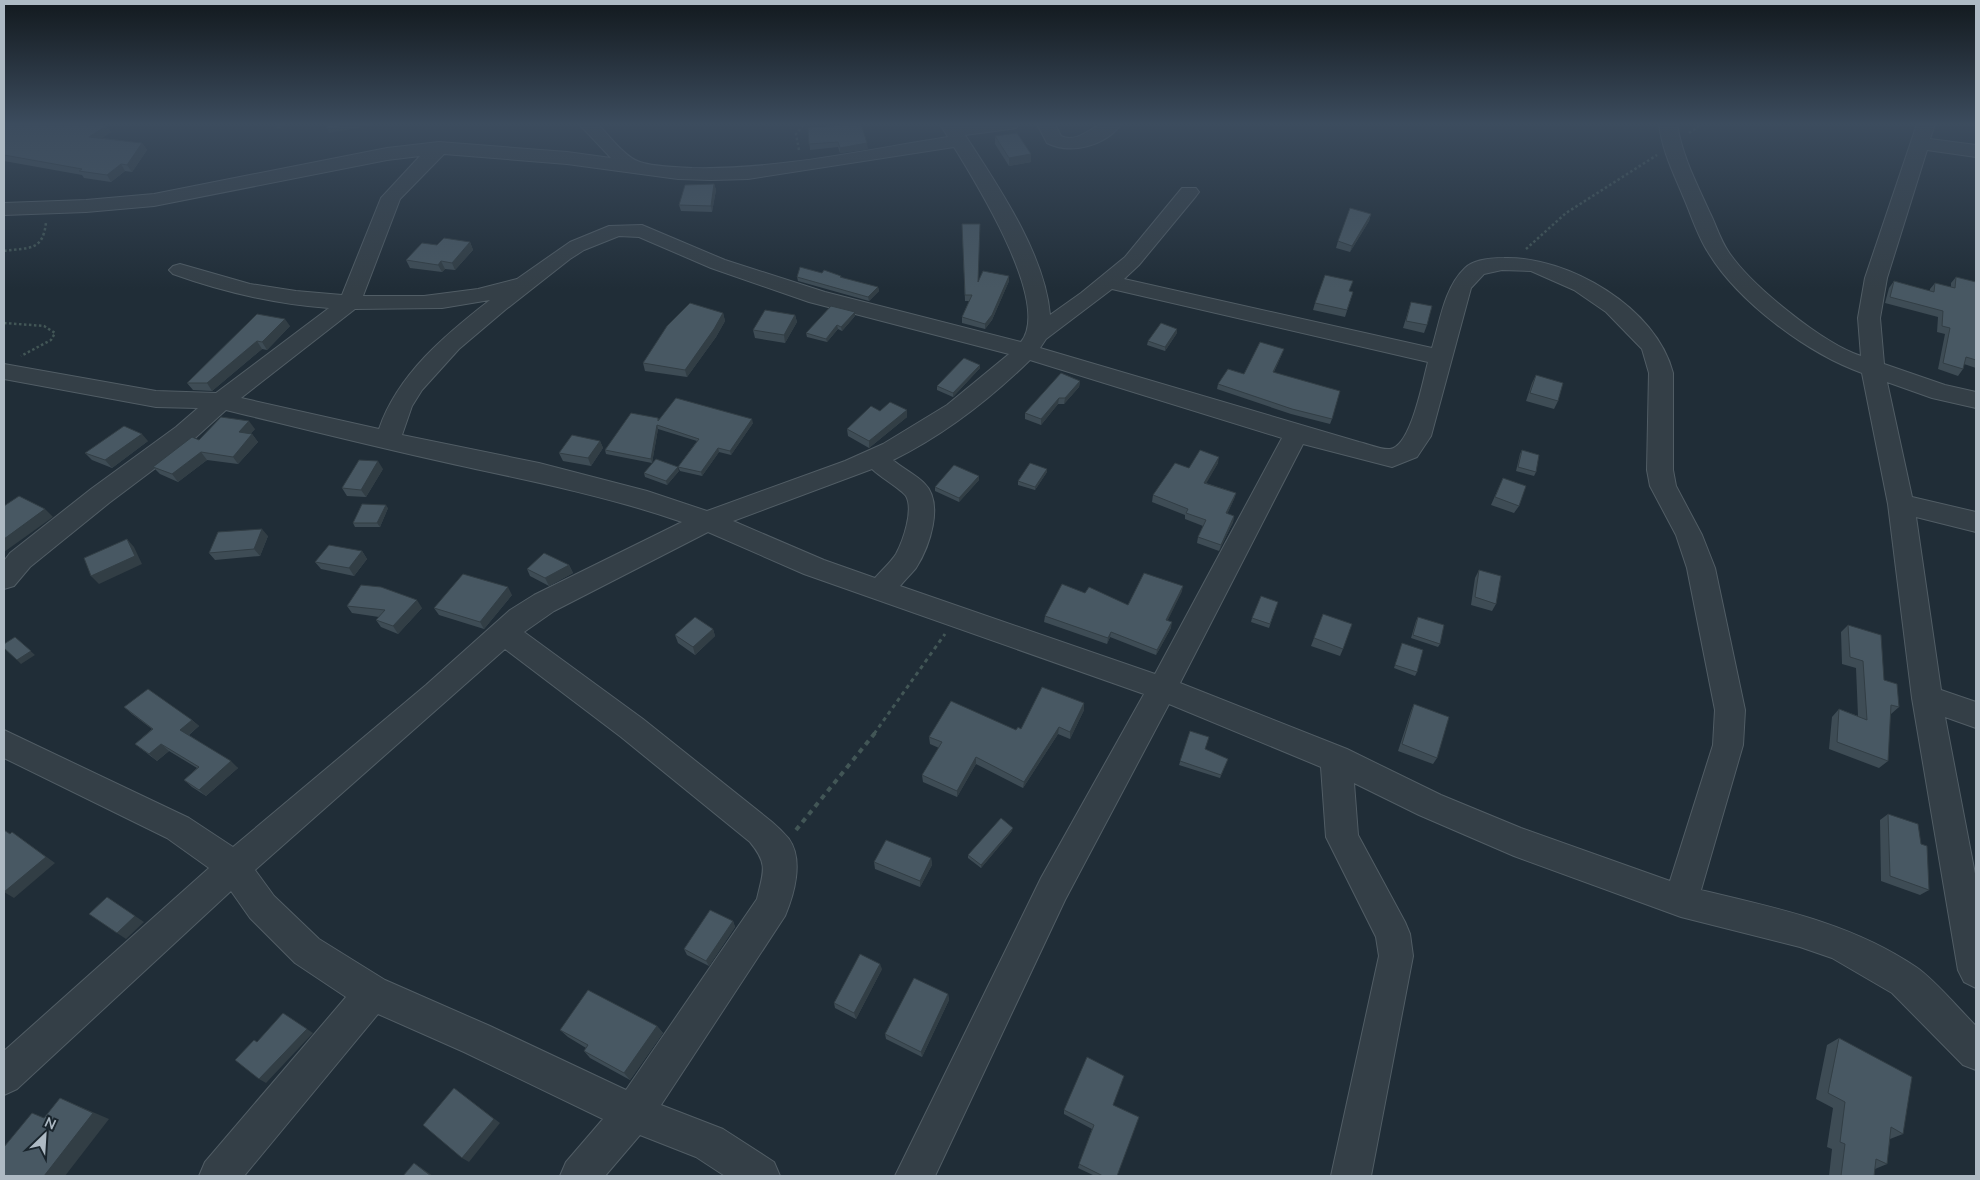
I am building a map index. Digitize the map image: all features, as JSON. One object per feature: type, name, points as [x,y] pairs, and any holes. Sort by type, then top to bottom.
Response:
[{"type":"street","points":[[4,209],[86,206],[154,200],[260,179]]},
{"type":"street","points":[[4,579],[20,560],[350,302],[391,198],[406,179]]},
{"type":"street","points":[[982,179],[1002,212],[1020,249],[1035,294],[1038,314],[1031,343]]},
{"type":"street","points":[[1685,179],[1717,251],[1734,274],[1775,312],[1814,342],[1845,359],[1874,370],[1976,400]]},
{"type":"street","points":[[1907,179],[1876,278],[1869,318],[1874,370],[1901,504],[1927,698],[1976,970]]},
{"type":"street","points":[[4,1076],[234,867],[436,694],[520,618],[544,603],[707,521],[875,458],[950,415],[1031,343],[1108,282],[1153,237],[1189,192]]},
{"type":"street","points":[[388,439],[400,406],[424,374],[448,348],[534,277],[578,246],[616,230],[642,231],[718,264],[808,294],[1031,343],[1296,434],[1392,458],[1408,451],[1419,436],[1461,287],[1474,271],[1492,264],[1509,264],[1532,265],[1558,273],[1625,316],[1651,346],[1658,360],[1661,373],[1660,470],[1664,486],[1689,535],[1702,568],[1730,710],[1728,746],[1681,901]]},
{"type":"street","points":[[180,270],[240,290],[276,297],[350,302],[437,303],[470,299],[495,293],[534,277]]},
{"type":"street","points":[[1108,282],[1442,358]]},
{"type":"street","points":[[11,364],[156,399],[221,402],[597,486],[707,521],[814,567],[1161,688],[1336,759],[1430,805],[1514,841],[1681,901],[1800,930],[1842,945],[1905,980],[1976,1052]]},
{"type":"street","points":[[915,1176],[1052,889],[1193,632],[1296,434]]},
{"type":"street","points":[[875,458],[894,475],[916,490],[921,503],[921,516],[913,546],[906,561],[880,591]]},
{"type":"street","points":[[1901,504],[1976,522]]},
{"type":"street","points":[[503,632],[632,728],[761,832],[778,851],[780,871],[773,905],[633,1114],[580,1176]]},
{"type":"street","points":[[1927,698],[1976,715]]},
{"type":"street","points":[[4,743],[178,828],[234,867],[262,907],[307,951],[372,993],[477,1039],[633,1114],[709,1144],[760,1176]]},
{"type":"street","points":[[1336,759],[1342,836],[1393,934],[1396,944],[1391,989],[1351,1176]]},
{"type":"street","points":[[219,1176],[372,993]]},
{"type":"path","points":[[1509,264],[1566,213],[1619,179]]},
{"type":"path","points":[[4,252],[30,248],[40,242],[45,234],[48,219]]},
{"type":"path","points":[[4,323],[44,326],[55,333],[51,340],[25,352],[11,364]]},
{"type":"path","points":[[778,851],[880,724],[957,618]]},
{"type":"building","points":[[714,184],[711,206],[679,205],[685,185]]},
{"type":"building","points":[[1350,208],[1371,214],[1352,246],[1338,241]]},
{"type":"building","points":[[962,224],[980,224],[978,282],[983,271],[1009,276],[992,315],[985,324],[962,317],[972,295],[965,295]]},
{"type":"building","points":[[444,238],[470,242],[452,263],[441,261],[438,265],[406,260],[422,243],[437,245]]},
{"type":"building","points":[[800,267],[822,273],[824,270],[840,277],[878,287],[868,297],[797,277]]},
{"type":"building","points":[[1325,275],[1353,281],[1349,291],[1353,292],[1347,310],[1315,303]]},
{"type":"building","points":[[1956,277],[1976,282],[1976,360],[1966,357],[1963,369],[1943,363],[1950,328],[1942,326],[1943,311],[1890,297],[1894,281],[1934,292],[1935,283],[1955,288]]},
{"type":"building","points":[[1411,302],[1432,306],[1427,325],[1406,321]]},
{"type":"building","points":[[690,303],[723,313],[685,370],[643,363],[667,326]]},
{"type":"building","points":[[831,306],[855,312],[841,327],[837,325],[826,339],[806,333]]},
{"type":"building","points":[[765,310],[795,315],[784,335],[753,330]]},
{"type":"building","points":[[257,314],[285,319],[262,342],[257,341],[207,383],[187,383]]},
{"type":"building","points":[[1161,323],[1177,329],[1165,347],[1148,341]]},
{"type":"building","points":[[1260,342],[1284,349],[1273,372],[1340,391],[1332,419],[1292,409],[1218,384],[1228,369],[1244,374]]},
{"type":"building","points":[[964,358],[980,365],[953,393],[937,386]]},
{"type":"building","points":[[1061,373],[1080,381],[1065,398],[1059,398],[1041,419],[1025,413]]},
{"type":"building","points":[[1536,375],[1563,383],[1558,401],[1530,393]]},
{"type":"building","points":[[676,398],[752,419],[730,451],[718,448],[701,472],[678,467],[699,439],[657,425],[651,459],[605,450],[631,413],[658,418],[658,421]]},
{"type":"building","points":[[890,402],[907,410],[869,441],[847,429],[871,406],[880,411]]},
{"type":"building","points":[[221,417],[249,421],[239,432],[252,434],[233,457],[201,452],[172,474],[153,467],[192,437],[199,440]]},
{"type":"building","points":[[124,426],[142,434],[105,460],[85,453]]},
{"type":"building","points":[[572,435],[600,441],[588,458],[559,453]]},
{"type":"building","points":[[1200,450],[1219,457],[1204,483],[1236,493],[1226,513],[1234,516],[1221,545],[1198,537],[1206,520],[1186,513],[1188,509],[1153,495],[1175,463],[1189,468]]},
{"type":"building","points":[[1522,450],[1539,455],[1536,472],[1518,467]]},
{"type":"building","points":[[656,459],[678,467],[666,481],[644,473]]},
{"type":"building","points":[[359,460],[378,461],[361,490],[342,488]]},
{"type":"building","points":[[1030,463],[1047,469],[1035,487],[1018,481]]},
{"type":"building","points":[[954,465],[979,476],[959,498],[935,487]]},
{"type":"building","points":[[1503,478],[1526,486],[1519,506],[1495,497]]},
{"type":"building","points":[[19,496],[45,509],[4,539],[4,506]]},
{"type":"building","points":[[362,504],[386,505],[377,523],[353,523]]},
{"type":"building","points":[[262,529],[254,549],[209,553],[218,532]]},
{"type":"building","points":[[127,539],[135,556],[91,576],[84,558]]},
{"type":"building","points":[[329,545],[362,551],[349,568],[315,562]]},
{"type":"building","points":[[544,553],[569,565],[545,578],[527,569]]},
{"type":"building","points":[[1479,570],[1501,576],[1496,604],[1475,597]]},
{"type":"building","points":[[1144,573],[1183,586],[1166,620],[1172,622],[1157,650],[1111,632],[1108,638],[1045,616],[1062,584],[1085,593],[1089,587],[1128,605]]},
{"type":"building","points":[[463,574],[508,587],[480,622],[434,608]]},
{"type":"building","points":[[361,585],[381,587],[417,600],[393,626],[376,620],[385,610],[347,606]]},
{"type":"building","points":[[1261,596],[1278,602],[1270,624],[1252,618]]},
{"type":"building","points":[[1323,614],[1352,624],[1343,649],[1314,638]]},
{"type":"building","points":[[695,617],[713,629],[693,647],[675,635]]},
{"type":"building","points":[[1418,617],[1444,625],[1440,644],[1413,635]]},
{"type":"building","points":[[1848,625],[1881,635],[1884,680],[1897,684],[1899,707],[1891,705],[1888,761],[1837,742],[1839,709],[1867,720],[1863,661],[1850,657]]},
{"type":"building","points":[[15,637],[31,651],[17,660],[4,648],[4,644]]},
{"type":"building","points":[[1402,643],[1423,650],[1417,672],[1395,665]]},
{"type":"building","points":[[1042,687],[1084,703],[1070,732],[1059,727],[1024,782],[976,757],[957,791],[922,775],[942,742],[929,737],[951,701],[1016,730],[1018,727],[1021,729]]},
{"type":"building","points":[[148,689],[192,720],[180,730],[231,761],[199,790],[184,780],[199,767],[161,744],[149,754],[135,744],[153,729],[124,707]]},
{"type":"building","points":[[1414,704],[1449,717],[1437,758],[1402,744]]},
{"type":"building","points":[[1190,731],[1209,737],[1205,749],[1228,759],[1221,775],[1180,761]]},
{"type":"building","points":[[1888,814],[1918,824],[1921,844],[1927,846],[1929,890],[1890,876]]},
{"type":"building","points":[[1001,818],[1013,828],[981,865],[968,855]]},
{"type":"building","points":[[4,830],[10,834],[12,832],[46,857],[4,892]]},
{"type":"building","points":[[886,840],[931,858],[920,881],[874,862]]},
{"type":"building","points":[[107,897],[135,916],[117,933],[89,914]]},
{"type":"building","points":[[710,910],[733,921],[706,961],[684,949]]},
{"type":"building","points":[[860,954],[880,964],[854,1013],[834,1003]]},
{"type":"building","points":[[914,978],[948,994],[921,1052],[885,1034]]},
{"type":"building","points":[[588,990],[657,1026],[624,1073],[584,1051],[588,1045],[560,1030]]},
{"type":"building","points":[[283,1013],[307,1029],[259,1079],[235,1060],[254,1040],[257,1042]]},
{"type":"building","points":[[1839,1038],[1912,1077],[1903,1134],[1891,1127],[1887,1164],[1876,1159],[1874,1176],[1841,1176],[1845,1144],[1840,1142],[1845,1102],[1828,1093]]},
{"type":"building","points":[[1087,1057],[1124,1076],[1113,1105],[1139,1117],[1117,1176],[1103,1176],[1079,1164],[1094,1125],[1064,1110]]},
{"type":"building","points":[[454,1088],[494,1119],[462,1158],[423,1125]]},
{"type":"building","points":[[60,1098],[93,1113],[44,1176],[4,1176],[4,1147],[32,1113],[44,1118]]},
{"type":"building","points":[[414,1163],[431,1176],[403,1176]]}]
